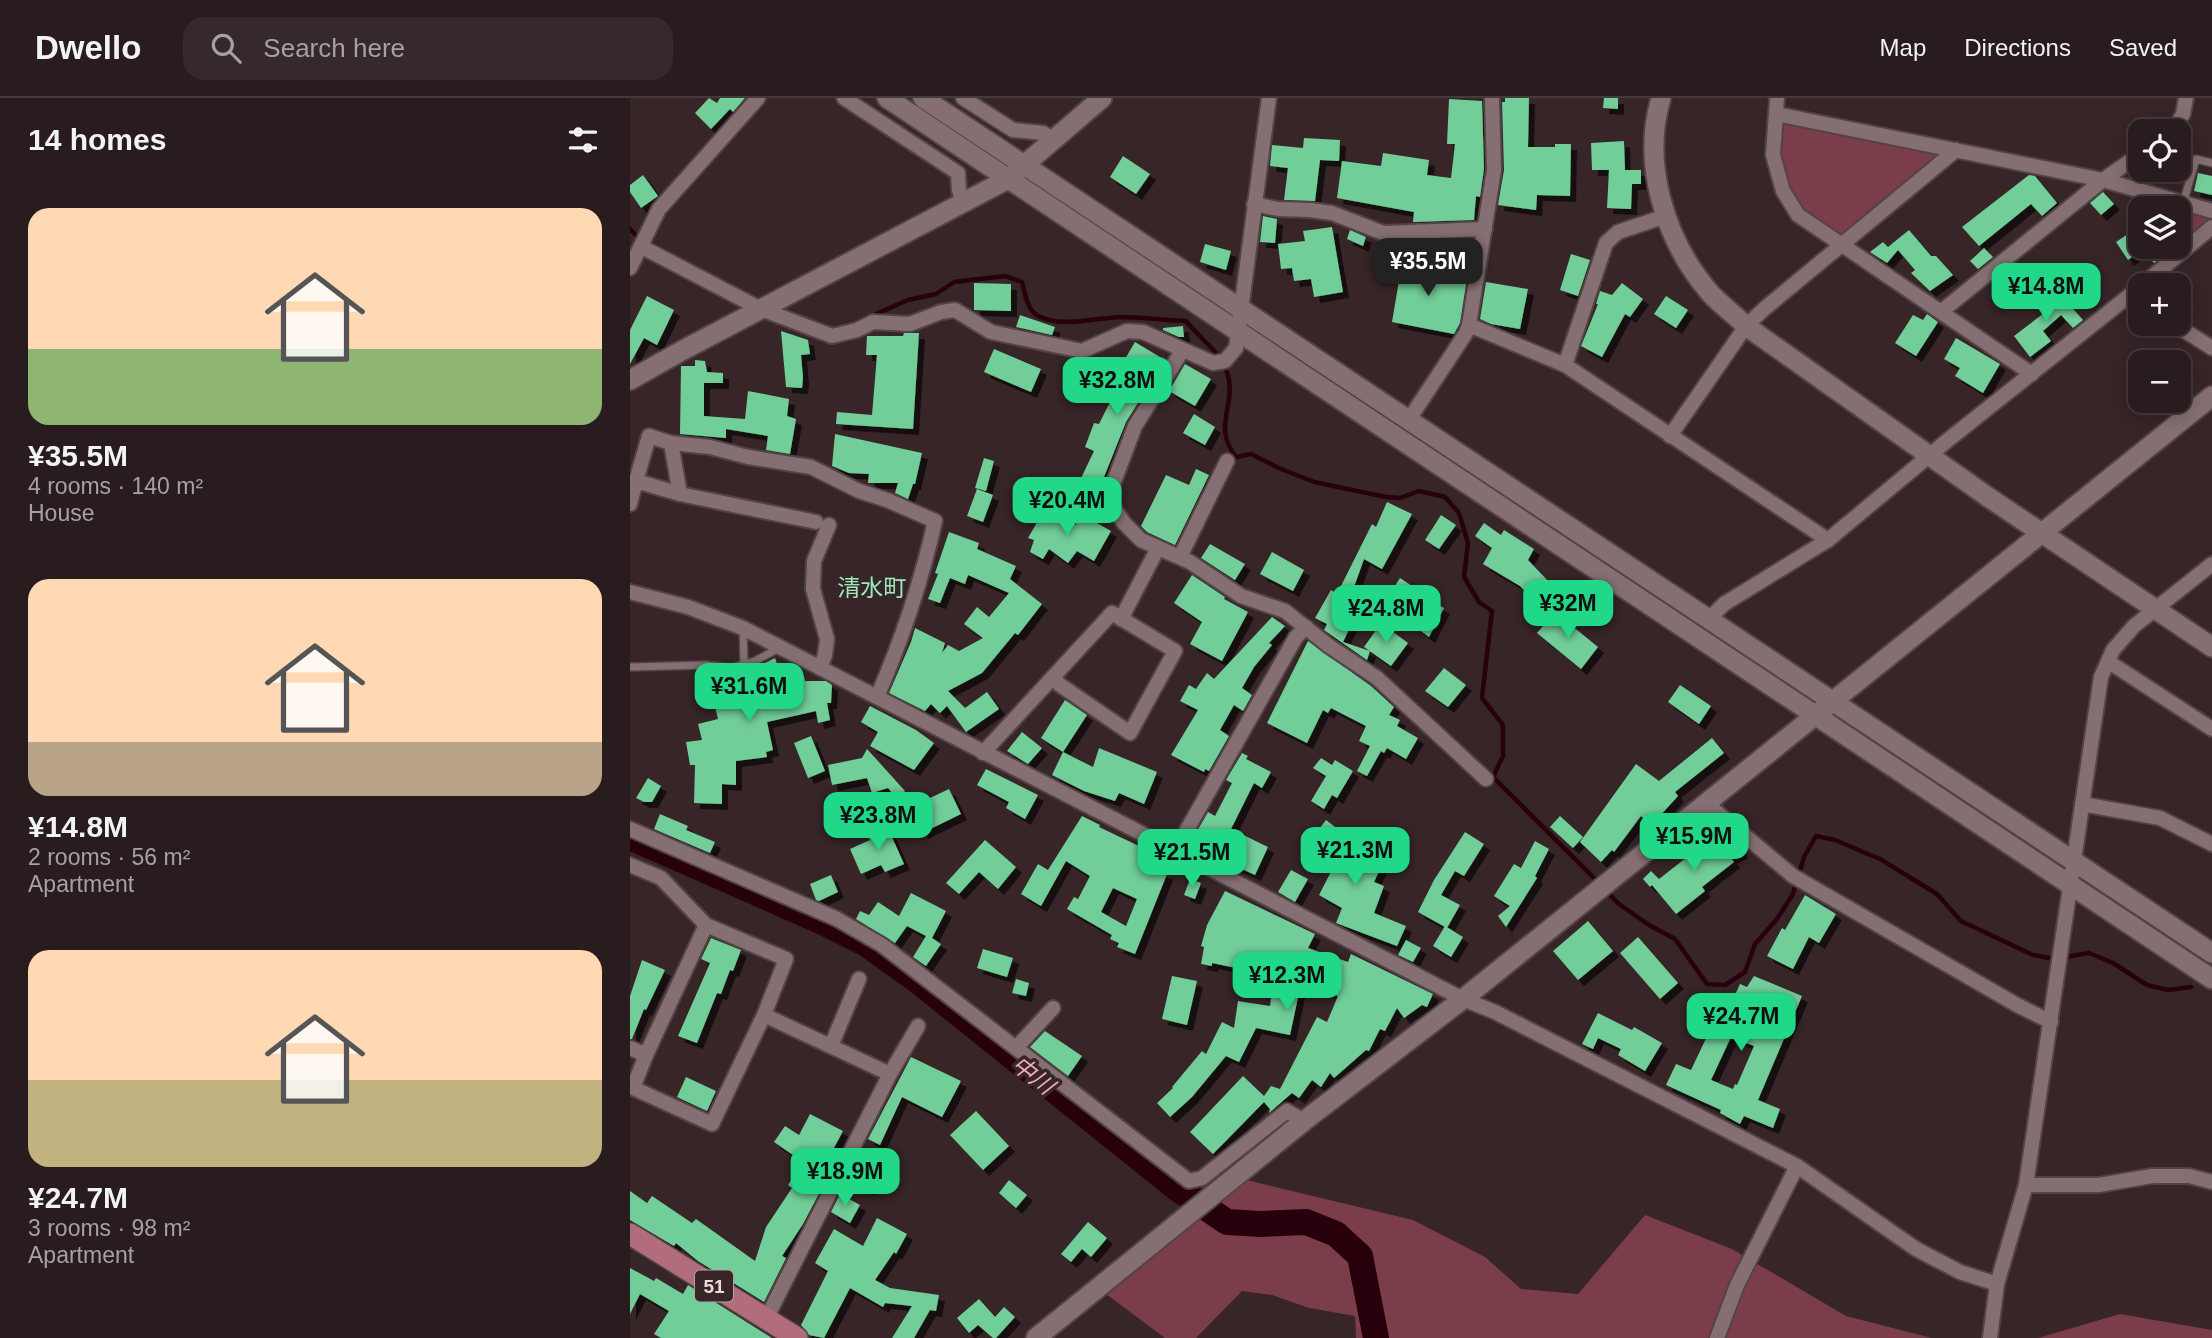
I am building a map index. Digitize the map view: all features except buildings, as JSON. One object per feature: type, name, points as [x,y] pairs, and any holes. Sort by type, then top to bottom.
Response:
[{"type":"main road","name":"51","points":[[630,1234],[797,1338]]},
{"type":"street","points":[[630,268],[659,209],[758,98]]},
{"type":"street","points":[[844,98],[958,173],[964,204]]},
{"type":"street","points":[[887,98],[2208,976],[2212,952],[923,98]]},
{"type":"street","points":[[963,98],[1013,130],[1043,133],[1055,140]]},
{"type":"street","points":[[630,380],[1008,179],[1102,98]]},
{"type":"street","points":[[642,247],[761,309],[832,336],[857,330],[873,322],[910,324],[941,312],[955,310],[991,332],[1068,349],[1082,351],[1127,331],[1143,332],[1213,363],[1225,361],[1236,348],[1239,331],[1269,98]]},
{"type":"street","points":[[1408,421],[1469,325],[1494,170],[1492,98]]},
{"type":"street","points":[[1661,98],[1654,138],[1660,200],[1673,237],[1711,295],[1746,326],[2041,533],[2212,647]]},
{"type":"street","points":[[1777,98],[1773,155],[1783,191],[1798,215],[1841,247],[2032,374]]},
{"type":"street","points":[[2180,119],[2186,98]]},
{"type":"street","points":[[1776,114],[2103,180],[2159,196]]},
{"type":"street","points":[[1670,436],[1746,326],[1956,150]]},
{"type":"street","points":[[1941,312],[2128,162]]},
{"type":"street","points":[[1254,204],[1332,214],[1383,233],[1485,229]]},
{"type":"street","points":[[2191,205],[2212,211]]},
{"type":"street","points":[[1565,365],[1606,243],[1618,232],[1666,216]]},
{"type":"street","points":[[2160,273],[2212,228]]},
{"type":"street","points":[[1709,619],[1724,604],[1828,540],[2128,300]]},
{"type":"street","points":[[1469,325],[1565,365],[1828,540]]},
{"type":"street","points":[[2191,335],[2212,348]]},
{"type":"street","points":[[1182,351],[1135,426],[1110,492],[1111,504],[1124,523],[1141,540],[1180,557],[1241,596],[1285,611],[1329,646],[1377,678],[1486,779]]},
{"type":"street","points":[[1036,1338],[1304,1121],[1463,999],[2212,396]]},
{"type":"street","points":[[630,504],[649,436],[671,443],[710,447],[748,457],[811,467],[859,491],[935,521],[911,613],[877,697]]},
{"type":"street","points":[[671,443],[680,494]]},
{"type":"street","points":[[1180,557],[1227,461]]},
{"type":"street","points":[[636,481],[680,494],[822,524],[814,561],[813,589],[827,639],[820,668]]},
{"type":"street","points":[[1121,619],[1158,548]]},
{"type":"street","points":[[1990,1338],[1997,1284],[2026,1185],[2101,677],[2113,650],[2134,626],[2212,564]]},
{"type":"street","points":[[630,592],[688,607],[743,628],[1463,999],[1507,1018],[1797,1167],[1916,1248],[1960,1272],[1997,1284]]},
{"type":"street","points":[[983,753],[1053,677],[1112,613],[1175,651],[1130,733],[1060,685],[1053,677]]},
{"type":"street","points":[[1175,851],[1296,637],[1306,627]]},
{"type":"street","points":[[2109,662],[2212,729]]},
{"type":"street","points":[[1706,803],[1793,876],[2051,1022]]},
{"type":"street","points":[[2082,804],[2160,818],[2212,844]]},
{"type":"street","points":[[630,829],[850,925],[882,945],[1189,1181],[1202,1178],[1287,1111],[1304,1121]]},
{"type":"street","points":[[631,866],[661,878],[706,925],[786,959],[764,1015],[712,1124],[633,1088],[706,925]]},
{"type":"street","points":[[831,1046],[859,979]]},
{"type":"street","points":[[1016,1048],[1053,1008]]},
{"type":"street","points":[[764,1015],[890,1074]]},
{"type":"street","points":[[766,1319],[890,1074],[918,1026]]},
{"type":"street","points":[[630,1048],[646,1055]]},
{"type":"street","points":[[1717,1338],[1737,1285],[1797,1167]]},
{"type":"street","points":[[2026,1185],[2099,1185],[2152,1176],[2189,1176],[2212,1182]]},
{"type":"lane","points":[[2185,196],[2196,159],[2212,163]]},
{"type":"lane","points":[[743,628],[744,664]]},
{"type":"lane","points":[[630,667],[706,665],[731,668],[755,661],[780,647]]},
{"type":"shaded area","points":[[1784,122],[1941,154],[1841,236],[1809,213],[1790,191],[1784,178],[1782,163]]},
{"type":"shaded area","points":[[2191,211],[2208,219],[2191,235]]},
{"type":"shaded area","points":[[1234,1177],[1413,1220],[1485,1257],[1521,1289],[1578,1294],[1645,1215],[1732,1249],[1846,1316],[1932,1338],[1356,1338],[1355,1316],[1309,1308],[1272,1295],[1242,1291],[1196,1338],[1165,1338],[1098,1288]]},
{"type":"shaded area","points":[[2120,1314],[2212,1330],[2212,1338],[2038,1338]]},
{"type":"waterway","points":[[630,229],[637,236],[677,258]]},
{"type":"waterway","points":[[867,318],[908,300],[936,294],[954,282],[1005,276],[1022,282],[1031,310],[1048,320],[1068,322],[1120,317],[1186,321],[1214,351],[1227,372],[1230,394],[1226,435],[1236,457],[1251,454],[1314,482],[1386,497],[1400,498],[1419,491],[1445,497],[1459,513],[1468,543],[1464,577],[1479,602],[1492,611],[1482,698],[1503,725],[1503,756],[1493,777],[1599,883]]},
{"type":"waterway","points":[[1799,874],[1804,857],[1816,836],[1835,840],[1880,859],[1937,894],[1961,921],[2033,955],[2055,959],[2089,953],[2113,963],[2147,985],[2168,990],[2191,987]]},
{"type":"waterway","name":"中川","points":[[630,837],[865,943],[918,981],[1178,1189],[1227,1222],[1306,1222],[1336,1234],[1360,1256],[1376,1338]]},
{"type":"waterway","points":[[1607,892],[1649,925],[1675,939],[1707,984],[1725,985],[1745,972],[1755,944],[1777,919],[1793,894],[1796,883]]},
{"type":"district","name":"清水町","points":[[872,588]]}]
